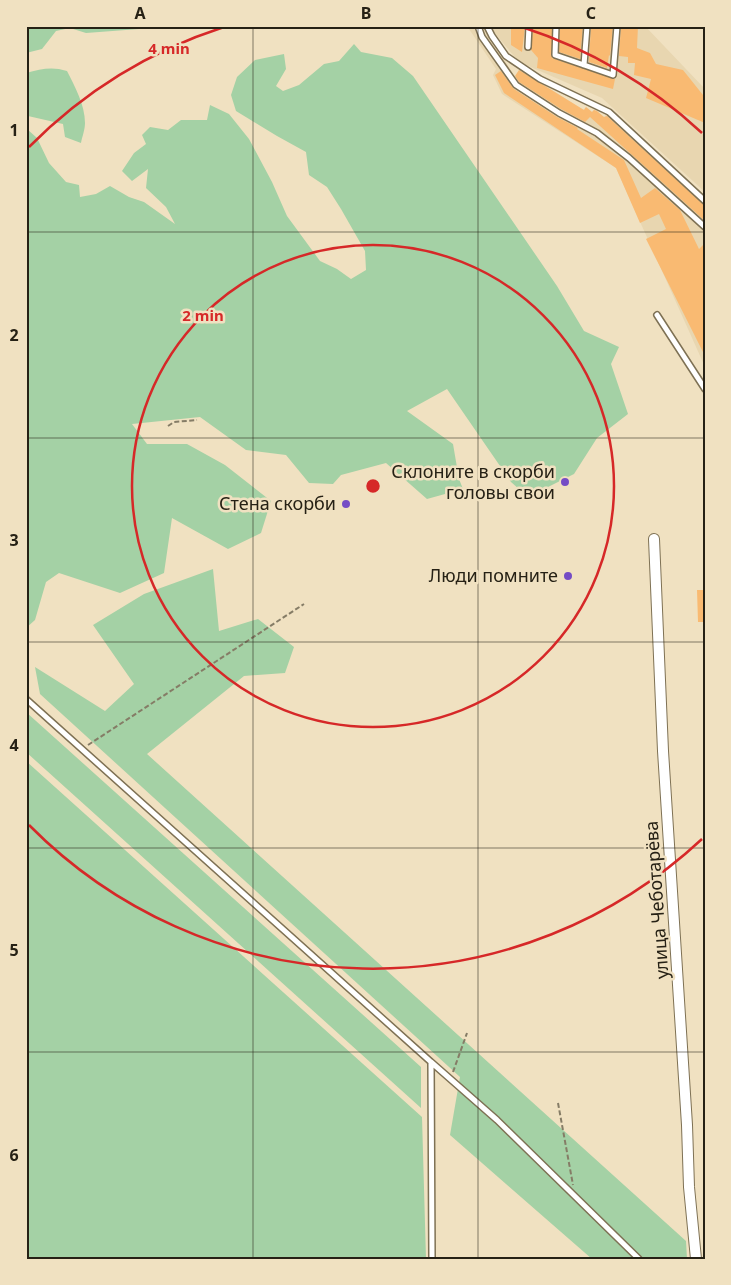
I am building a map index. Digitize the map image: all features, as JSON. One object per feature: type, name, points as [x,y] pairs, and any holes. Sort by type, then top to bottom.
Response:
[{"type":"street","name":"улица Чеботарёва","points":[[654,539],[663,751],[689,1187],[696,1259]]},
{"type":"lane","points":[[478,26],[482,37],[516,85],[559,113],[598,133],[629,158],[705,227]]},
{"type":"lane","points":[[487,26],[506,56],[540,78],[609,112],[705,200]]},
{"type":"lane","points":[[528,47],[529,26]]},
{"type":"lane","points":[[556,26],[555,55],[613,74],[617,26]]},
{"type":"lane","points":[[584,65],[587,26]]},
{"type":"lane","points":[[657,315],[705,389]]},
{"type":"lane","points":[[26,699],[497,1120],[639,1259]]},
{"type":"lane","points":[[431,1062],[432,1259]]},
{"type":"path","points":[[168,426],[174,422],[196,420]]},
{"type":"path","points":[[82,749],[304,604]]},
{"type":"path","points":[[451,1079],[467,1033]]},
{"type":"path","points":[[558,1103],[576,1198]]},
{"type":"shaded area","points":[[467,26],[483,26],[515,77],[520,69],[583,110],[586,107],[592,112],[594,109],[604,117],[606,115],[705,206],[705,367],[616,168],[502,94],[493,75],[496,69]]},
{"type":"shaded area","points":[[492,26],[645,26],[705,89],[705,192],[602,98],[519,62],[493,31]]},
{"type":"green space","points":[[26,26],[147,26],[139,29],[86,33],[70,28],[56,31],[42,49],[26,53]]},
{"type":"green space","points":[[354,44],[361,52],[392,58],[413,76],[557,286],[584,331],[619,347],[611,364],[628,414],[597,438],[574,474],[528,497],[511,482],[447,389],[407,411],[453,444],[459,479],[463,489],[427,499],[386,463],[341,475],[333,484],[309,483],[286,455],[246,450],[200,417],[132,424],[147,444],[187,444],[225,465],[271,501],[261,533],[228,549],[172,518],[164,573],[120,593],[59,573],[46,582],[35,620],[26,628],[26,73],[51,68],[62,69],[67,71],[76,90],[85,116],[81,143],[65,137],[63,124],[28,116],[27,129],[37,138],[49,163],[66,182],[79,185],[80,197],[96,194],[110,186],[129,197],[144,202],[175,224],[166,207],[146,188],[148,169],[132,181],[122,171],[134,153],[146,144],[142,135],[150,127],[168,130],[181,120],[207,120],[210,105],[229,114],[249,139],[272,182],[287,216],[320,261],[337,269],[351,279],[366,270],[365,251],[327,187],[309,175],[306,152],[236,111],[231,95],[237,77],[255,60],[284,54],[286,69],[276,86],[283,91],[299,85],[324,64],[339,61]]},
{"type":"green space","points":[[213,569],[219,631],[258,619],[294,647],[285,673],[244,676],[147,754],[686,1241],[687,1259],[592,1259],[450,1135],[460,1077],[40,694],[35,667],[105,711],[134,684],[93,625],[144,594]]},
{"type":"green space","points":[[26,712],[421,1067],[421,1108],[26,752]]},
{"type":"green space","points":[[26,761],[422,1117],[426,1259],[26,1259]]},
{"type":"building","points":[[511,26],[525,26],[522,52],[511,45]]},
{"type":"building","points":[[533,26],[552,26],[552,58],[615,79],[613,89],[537,68],[538,58],[531,50]]},
{"type":"building","points":[[560,26],[583,26],[580,59],[559,52]]},
{"type":"building","points":[[591,26],[613,26],[607,68],[589,62]]},
{"type":"building","points":[[621,26],[638,26],[637,48],[650,53],[656,64],[683,70],[703,95],[705,123],[646,98],[651,79],[634,75],[635,63],[628,63],[628,57],[619,56]]},
{"type":"building","points":[[519,70],[584,110],[586,107],[592,112],[594,110],[604,117],[607,116],[705,206],[705,221],[590,117],[585,122],[519,82],[515,76]]},
{"type":"building","points":[[501,71],[514,89],[557,117],[578,128],[624,160],[641,198],[655,188],[680,210],[699,249],[705,243],[705,356],[646,239],[666,229],[659,214],[640,223],[616,168],[504,93],[495,75]]},
{"type":"building","points":[[697,590],[705,590],[705,622],[698,622]]},
{"type":"place","name":"Склоните в скорби головы свои","points":[[565,482]]},
{"type":"place","name":"Стена скорби","points":[[346,504]]},
{"type":"place","name":"Люди помните","points":[[568,576]]}]
